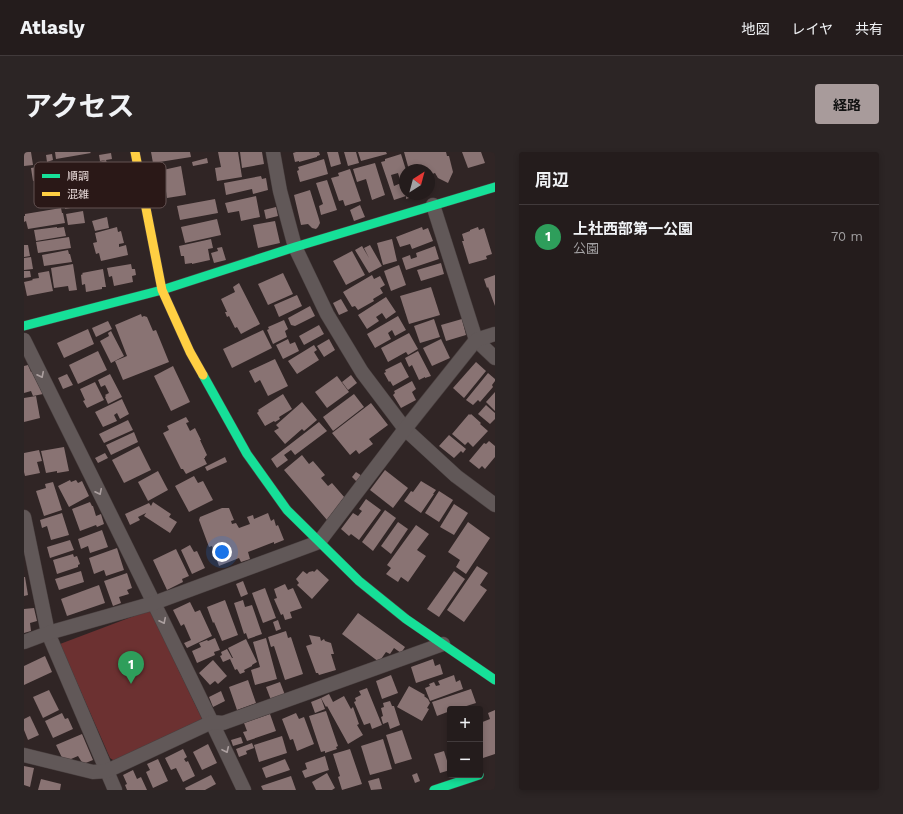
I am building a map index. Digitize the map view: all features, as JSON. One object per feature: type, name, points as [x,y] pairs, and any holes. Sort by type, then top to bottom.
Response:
[{"type":"street","points":[[135,152],[137,162]]},
{"type":"street","points":[[274,152],[280,191],[295,247],[327,314],[362,372],[405,429],[456,476],[495,505]]},
{"type":"street","points":[[24,326],[162,290],[295,247],[495,187]]},
{"type":"street","points":[[433,206],[476,340],[495,358]]},
{"type":"street","points":[[146,208],[162,290],[190,352],[247,454],[287,510],[359,581],[406,619],[495,680]]},
{"type":"street","points":[[24,642],[48,633],[154,603],[319,542],[405,429],[476,340],[495,334]]},
{"type":"street","points":[[24,340],[154,603],[244,790]]},
{"type":"street","points":[[24,517],[48,633],[115,790]]},
{"type":"street","points":[[24,755],[93,772],[107,771],[212,722],[223,723],[443,644]]},
{"type":"street","points":[[434,790],[470,778]]},
{"type":"shaded area","points":[[150,610],[204,723],[116,762],[110,758],[60,644]]},
{"type":"building","points":[[24,152],[31,152],[33,165],[24,166]]},
{"type":"building","points":[[55,152],[90,152],[91,153],[56,159]]},
{"type":"building","points":[[151,152],[190,152],[191,157],[159,162],[153,162]]},
{"type":"building","points":[[218,152],[238,152],[242,177],[217,181],[215,168],[221,167]]},
{"type":"building","points":[[240,152],[262,152],[264,164],[242,168]]},
{"type":"building","points":[[319,152],[320,155],[295,162],[293,153]]},
{"type":"building","points":[[327,152],[338,152],[341,164],[331,167]]},
{"type":"building","points":[[344,152],[356,152],[359,163],[348,166]]},
{"type":"building","points":[[358,152],[386,152],[387,154],[361,161]]},
{"type":"building","points":[[404,152],[446,152],[447,156],[449,156],[453,172],[448,183],[438,178],[435,173],[435,164],[407,164]]},
{"type":"building","points":[[462,152],[481,152],[485,163],[468,168]]},
{"type":"building","points":[[111,153],[112,159],[100,161],[99,155]]},
{"type":"building","points":[[52,154],[53,160],[47,162],[46,155]]},
{"type":"building","points":[[401,154],[404,164],[399,164],[399,176],[398,173],[391,175],[394,186],[399,184],[399,198],[394,200],[381,162],[385,161],[385,159]]},
{"type":"building","points":[[207,158],[208,163],[193,166],[192,162]]},
{"type":"building","points":[[324,159],[328,174],[300,182],[297,171],[299,170],[298,167]]},
{"type":"building","points":[[375,163],[385,195],[372,200],[366,179],[357,182],[353,169]]},
{"type":"building","points":[[181,166],[186,195],[167,198],[166,169]]},
{"type":"building","points":[[31,168],[34,168],[34,181],[33,181]]},
{"type":"building","points":[[350,169],[361,201],[345,206],[343,200],[339,201],[331,178],[339,176],[338,173]]},
{"type":"building","points":[[261,176],[262,179],[266,178],[268,190],[253,194],[252,189],[226,195],[224,183]]},
{"type":"building","points":[[327,180],[337,210],[321,215],[319,206],[323,204],[316,183]]},
{"type":"building","points":[[310,190],[320,223],[316,229],[312,228],[308,224],[301,225],[294,195]]},
{"type":"building","points":[[256,196],[260,217],[241,221],[239,211],[228,213],[225,203]]},
{"type":"building","points":[[215,199],[218,213],[180,220],[177,206]]},
{"type":"building","points":[[360,205],[365,217],[354,221],[350,210]]},
{"type":"building","points":[[276,207],[278,216],[266,219],[264,210]]},
{"type":"building","points":[[61,208],[65,223],[28,229],[26,221],[24,222],[25,214]]},
{"type":"building","points":[[83,211],[85,223],[68,225],[66,214]]},
{"type":"building","points":[[107,217],[109,228],[95,231],[92,221]]},
{"type":"building","points":[[217,219],[221,235],[185,243],[181,227]]},
{"type":"building","points":[[275,221],[280,243],[258,248],[253,225]]},
{"type":"building","points":[[64,227],[66,236],[36,241],[34,230]]},
{"type":"building","points":[[117,227],[118,232],[121,231],[124,243],[119,244],[119,247],[126,245],[128,255],[101,261],[99,253],[96,254],[93,243],[97,242],[95,233]]},
{"type":"building","points":[[422,227],[423,230],[428,228],[433,241],[412,249],[410,244],[400,247],[396,237]]},
{"type":"building","points":[[478,227],[479,230],[484,228],[492,254],[486,256],[487,259],[469,264],[462,241],[464,241],[462,234]]},
{"type":"building","points":[[69,237],[71,248],[38,253],[36,242]]},
{"type":"building","points":[[211,239],[213,248],[208,249],[210,260],[185,264],[184,256],[181,256],[179,246]]},
{"type":"building","points":[[392,239],[397,261],[383,265],[377,243]]},
{"type":"building","points":[[24,245],[28,245],[30,256],[24,257]]},
{"type":"building","points":[[370,245],[382,266],[369,273],[355,250],[362,246],[369,258],[364,248]]},
{"type":"building","points":[[435,246],[439,259],[406,270],[402,258],[410,255],[411,259],[417,257],[416,253]]},
{"type":"building","points":[[222,247],[226,260],[214,263],[211,253],[218,251],[217,248]]},
{"type":"building","points":[[68,250],[72,262],[44,266],[42,255]]},
{"type":"building","points":[[352,251],[365,275],[346,285],[333,261]]},
{"type":"building","points":[[31,257],[33,269],[24,270],[24,258]]},
{"type":"building","points":[[441,263],[444,274],[421,281],[417,270]]},
{"type":"building","points":[[73,264],[77,290],[69,291],[68,286],[54,288],[51,268]]},
{"type":"building","points":[[131,264],[132,269],[135,269],[136,275],[132,276],[133,282],[114,286],[112,276],[109,277],[107,268]]},
{"type":"building","points":[[399,265],[406,285],[391,291],[384,271]]},
{"type":"building","points":[[103,269],[106,287],[86,292],[85,284],[82,285],[82,273]]},
{"type":"building","points":[[24,271],[30,271],[31,277],[24,278]]},
{"type":"building","points":[[49,271],[53,291],[27,296],[24,282],[39,278],[38,273]]},
{"type":"building","points":[[283,273],[293,294],[268,305],[258,284]]},
{"type":"building","points":[[372,275],[374,279],[380,276],[385,285],[380,288],[383,293],[373,299],[374,301],[358,310],[355,306],[352,307],[343,292]]},
{"type":"building","points":[[495,275],[495,306],[484,279]]},
{"type":"building","points":[[239,283],[260,324],[241,334],[237,327],[235,328],[229,316],[227,317],[225,312],[227,312],[221,299],[235,292],[233,287]]},
{"type":"building","points":[[431,287],[440,315],[409,324],[400,296]]},
{"type":"building","points":[[297,295],[302,306],[279,317],[274,305]]},
{"type":"building","points":[[386,297],[396,312],[386,319],[382,313],[376,317],[379,321],[367,329],[358,315]]},
{"type":"building","points":[[341,299],[348,311],[339,315],[333,303]]},
{"type":"building","points":[[310,306],[315,316],[295,326],[291,325],[288,318]]},
{"type":"building","points":[[141,314],[142,317],[147,317],[153,331],[156,330],[169,362],[123,380],[115,361],[127,356],[115,325]]},
{"type":"building","points":[[398,316],[406,330],[395,336],[392,330],[388,333],[391,339],[375,348],[367,334]]},
{"type":"building","points":[[434,319],[440,337],[420,343],[414,326]]},
{"type":"building","points":[[462,319],[466,335],[446,341],[441,325]]},
{"type":"building","points":[[284,320],[288,329],[285,331],[287,337],[273,344],[267,330],[269,329],[268,327]]},
{"type":"building","points":[[108,321],[112,329],[96,337],[92,328]]},
{"type":"building","points":[[319,325],[324,334],[304,345],[299,336]]},
{"type":"building","points":[[88,329],[94,344],[64,358],[57,343]]},
{"type":"building","points":[[263,330],[272,348],[232,368],[223,349]]},
{"type":"building","points":[[111,331],[124,356],[111,363],[100,341],[109,336],[108,333]]},
{"type":"building","points":[[409,333],[418,349],[408,355],[406,352],[388,362],[381,348]]},
{"type":"building","points":[[288,339],[290,344],[295,342],[299,351],[283,359],[276,345]]},
{"type":"building","points":[[329,339],[335,350],[324,357],[317,346]]},
{"type":"building","points":[[441,339],[450,358],[432,366],[423,348]]},
{"type":"building","points":[[314,345],[317,350],[314,352],[319,360],[297,374],[288,361]]},
{"type":"building","points":[[98,351],[107,370],[78,384],[69,365]]},
{"type":"building","points":[[418,351],[431,376],[419,380],[412,365],[409,367],[405,358]]},
{"type":"building","points":[[275,359],[288,386],[268,396],[260,380],[255,383],[249,371]]},
{"type":"building","points":[[401,362],[409,377],[393,386],[384,373],[386,372],[385,370]]},
{"type":"building","points":[[476,362],[486,371],[464,398],[453,388]]},
{"type":"building","points":[[28,365],[43,394],[33,396],[31,391],[24,393],[24,366]]},
{"type":"building","points":[[173,366],[190,402],[171,411],[154,376]]},
{"type":"building","points":[[488,373],[495,379],[492,385],[493,387],[480,402],[478,400],[473,405],[466,400]]},
{"type":"building","points":[[67,374],[73,385],[63,389],[58,378]]},
{"type":"building","points":[[110,374],[122,397],[108,404],[105,395],[109,393],[105,385],[101,387],[98,380]]},
{"type":"building","points":[[351,375],[357,383],[348,390],[342,382]]},
{"type":"building","points":[[337,376],[349,392],[327,408],[315,392]]},
{"type":"building","points":[[412,381],[416,389],[412,392],[416,400],[401,408],[393,395],[395,393],[394,391]]},
{"type":"building","points":[[95,382],[104,400],[87,408],[83,401],[85,400],[80,389]]},
{"type":"building","points":[[495,392],[495,411],[486,402]]},
{"type":"building","points":[[283,394],[292,409],[279,417],[280,419],[265,426],[257,413],[259,411],[258,410]]},
{"type":"building","points":[[354,394],[364,407],[333,431],[323,417]]},
{"type":"building","points":[[36,396],[40,418],[24,422],[24,398]]},
{"type":"building","points":[[122,399],[129,414],[120,419],[117,413],[114,415],[117,421],[103,427],[95,412]]},
{"type":"building","points":[[302,402],[317,420],[304,431],[302,429],[285,444],[274,431],[279,428],[276,425]]},
{"type":"building","points":[[371,403],[388,425],[369,439],[373,444],[359,454],[356,450],[350,455],[332,433]]},
{"type":"building","points":[[486,405],[495,413],[495,419],[490,424],[478,414]]},
{"type":"building","points":[[469,414],[471,414],[488,431],[473,447],[468,442],[465,445],[452,434]]},
{"type":"building","points":[[186,417],[189,422],[186,423],[190,431],[195,428],[201,440],[207,455],[204,458],[207,464],[186,474],[183,469],[181,469],[163,433],[169,430],[167,426]]},
{"type":"building","points":[[128,420],[133,430],[104,443],[99,434]]},
{"type":"building","points":[[319,422],[327,431],[295,455],[291,450],[284,455],[288,460],[277,468],[271,459]]},
{"type":"building","points":[[134,432],[138,442],[111,455],[106,445]]},
{"type":"building","points":[[449,435],[466,449],[463,453],[461,451],[454,458],[439,446]]},
{"type":"building","points":[[489,441],[495,446],[495,457],[485,469],[482,466],[479,469],[469,461],[484,443],[486,444]]},
{"type":"building","points":[[139,446],[151,470],[124,483],[112,460]]},
{"type":"building","points":[[64,447],[69,471],[46,473],[41,451]]},
{"type":"building","points":[[39,450],[42,461],[37,462],[40,473],[25,476],[24,453]]},
{"type":"building","points":[[105,453],[108,458],[98,463],[95,458]]},
{"type":"building","points":[[302,455],[309,464],[313,461],[325,475],[321,478],[328,486],[332,483],[345,498],[327,520],[284,470]]},
{"type":"building","points":[[225,457],[227,462],[207,471],[205,467]]},
{"type":"building","points":[[385,470],[408,488],[393,508],[370,490]]},
{"type":"building","points":[[158,471],[168,490],[148,501],[138,482]]},
{"type":"building","points":[[356,472],[362,476],[357,482],[352,477]]},
{"type":"building","points":[[194,476],[198,483],[203,481],[213,500],[189,512],[175,486]]},
{"type":"building","points":[[70,480],[71,482],[76,480],[78,483],[82,481],[89,496],[69,507],[58,486]]},
{"type":"building","points":[[421,481],[436,490],[421,513],[404,501]]},
{"type":"building","points":[[53,482],[62,510],[44,516],[36,491],[46,488],[45,484]]},
{"type":"building","points":[[439,491],[453,500],[439,522],[425,513]]},
{"type":"building","points":[[366,499],[381,510],[359,540],[351,534],[349,536],[341,529],[353,513],[358,516],[362,511],[359,509]]},
{"type":"building","points":[[90,502],[96,516],[101,514],[104,524],[97,527],[96,525],[80,531],[72,509]]},
{"type":"building","points":[[153,502],[171,514],[169,517],[177,522],[170,533],[144,516],[146,513],[138,517],[140,520],[130,525],[125,514],[149,503],[151,506]]},
{"type":"building","points":[[454,504],[468,513],[454,535],[440,527]]},
{"type":"building","points":[[222,508],[229,508],[234,520],[231,521],[232,524],[236,523],[239,528],[250,524],[247,517],[253,515],[254,519],[268,513],[271,521],[274,519],[276,526],[278,525],[284,540],[274,544],[274,542],[248,552],[250,559],[241,562],[239,558],[219,566],[212,546],[209,547],[199,520],[200,517]]},
{"type":"building","points":[[385,510],[396,518],[373,551],[362,542]]},
{"type":"building","points":[[62,513],[69,535],[51,540],[47,526],[42,528],[40,520]]},
{"type":"building","points":[[398,522],[408,529],[391,554],[381,546]]},
{"type":"building","points":[[468,522],[490,538],[466,574],[456,567],[460,560],[448,552]]},
{"type":"building","points":[[416,525],[429,534],[417,550],[426,556],[408,582],[401,577],[398,582],[386,574],[391,568],[387,565]]},
{"type":"building","points":[[102,530],[108,547],[90,553],[88,546],[81,549],[78,539]]},
{"type":"building","points":[[70,540],[74,550],[50,558],[47,547]]},
{"type":"building","points":[[190,545],[194,552],[197,551],[205,568],[192,574],[181,550]]},
{"type":"building","points":[[117,548],[124,570],[106,576],[104,570],[94,574],[89,558]]},
{"type":"building","points":[[176,549],[189,576],[182,579],[183,582],[167,590],[153,560]]},
{"type":"building","points":[[73,554],[74,557],[77,556],[80,564],[78,567],[57,574],[53,560]]},
{"type":"building","points":[[477,566],[488,573],[480,585],[487,590],[464,622],[447,610]]},
{"type":"building","points":[[317,569],[329,580],[312,599],[297,585],[299,583],[296,579],[303,571],[307,574],[309,572],[314,572]]},
{"type":"building","points":[[81,571],[84,582],[59,590],[55,579]]},
{"type":"building","points":[[454,571],[465,579],[439,617],[427,609]]},
{"type":"building","points":[[127,573],[132,588],[127,590],[129,594],[119,597],[121,603],[113,606],[104,581]]},
{"type":"building","points":[[24,577],[28,595],[24,596]]},
{"type":"building","points":[[243,581],[248,594],[241,597],[236,584]]},
{"type":"building","points":[[285,584],[288,590],[293,588],[302,608],[290,612],[292,618],[285,620],[283,614],[281,615],[274,599],[277,598],[274,589]]},
{"type":"building","points":[[99,585],[105,603],[67,616],[61,599]]},
{"type":"building","points":[[265,588],[276,618],[263,623],[252,593]]},
{"type":"building","points":[[225,600],[238,635],[222,641],[207,607]]},
{"type":"building","points":[[243,600],[245,607],[252,605],[262,634],[248,639],[246,633],[244,634],[234,603]]},
{"type":"building","points":[[190,602],[195,612],[200,610],[212,636],[187,648],[184,643],[191,640],[184,624],[181,626],[173,610]]},
{"type":"building","points":[[34,608],[37,621],[30,623],[31,631],[24,633],[24,609]]},
{"type":"building","points":[[358,613],[405,647],[401,653],[394,648],[390,654],[386,652],[379,662],[342,634]]},
{"type":"building","points":[[278,620],[281,629],[276,631],[273,622]]},
{"type":"building","points":[[286,631],[288,638],[291,637],[303,674],[285,680],[274,646],[271,647],[268,637]]},
{"type":"building","points":[[309,635],[320,637],[321,641],[324,639],[325,641],[331,643],[334,654],[331,654],[336,670],[319,675],[316,673],[306,646],[312,644]]},
{"type":"building","points":[[215,638],[220,650],[214,652],[215,655],[197,663],[192,651],[201,647],[199,643]]},
{"type":"building","points":[[266,638],[277,679],[255,685],[251,670],[260,667],[253,642]]},
{"type":"building","points":[[246,639],[257,662],[244,670],[245,672],[240,674],[237,669],[235,670],[230,659],[223,662],[220,656],[222,655],[221,652],[227,649],[233,658],[228,648]]},
{"type":"building","points":[[45,656],[52,672],[24,685],[24,666]]},
{"type":"building","points":[[433,659],[435,666],[440,664],[443,674],[416,683],[411,667]]},
{"type":"building","points":[[213,660],[227,676],[218,684],[215,681],[210,685],[199,673]]},
{"type":"building","points":[[391,675],[398,693],[382,699],[376,681]]},
{"type":"building","points":[[454,675],[456,682],[460,680],[463,689],[430,701],[425,688],[434,682],[436,686],[440,685],[438,681]]},
{"type":"building","points":[[248,680],[256,703],[237,710],[229,687]]},
{"type":"building","points":[[280,682],[285,695],[271,700],[266,687]]},
{"type":"building","points":[[409,686],[425,695],[424,696],[430,703],[427,708],[429,709],[422,721],[397,707]]},
{"type":"building","points":[[367,688],[382,725],[372,729],[370,723],[364,725],[354,702],[356,701],[355,698],[361,695],[359,691]]},
{"type":"building","points":[[471,689],[476,703],[466,706],[447,706],[447,712],[437,716],[432,702]]},
{"type":"building","points":[[49,690],[59,710],[43,718],[33,697]]},
{"type":"building","points":[[221,691],[225,701],[213,707],[209,697]]},
{"type":"building","points":[[329,694],[333,702],[344,696],[351,709],[353,707],[359,724],[357,725],[363,735],[348,744],[321,698]]},
{"type":"building","points":[[321,698],[325,709],[315,713],[311,702]]},
{"type":"building","points":[[390,701],[392,706],[394,706],[400,725],[390,729],[388,722],[383,724],[381,708],[384,707],[383,703]]},
{"type":"building","points":[[495,710],[495,754],[483,758],[483,722],[490,719],[488,713]]},
{"type":"building","points":[[326,711],[338,746],[336,747],[337,749],[325,753],[325,751],[321,752],[309,716]]},
{"type":"building","points":[[62,713],[65,719],[68,718],[73,729],[53,738],[45,721]]},
{"type":"building","points":[[296,713],[299,719],[304,717],[314,744],[297,751],[293,739],[290,740],[282,719]]},
{"type":"building","points":[[270,714],[276,731],[247,741],[243,732],[247,731],[244,723]]},
{"type":"building","points":[[30,716],[39,735],[28,740],[24,730],[24,719]]},
{"type":"building","points":[[402,730],[412,759],[395,764],[386,735]]},
{"type":"building","points":[[82,734],[93,760],[83,764],[78,756],[64,762],[56,745]]},
{"type":"building","points":[[282,736],[287,753],[259,762],[254,745]]},
{"type":"building","points":[[241,737],[243,743],[233,746],[231,740]]},
{"type":"building","points":[[383,739],[392,769],[370,775],[361,746]]},
{"type":"building","points":[[252,743],[254,748],[246,751],[247,754],[239,757],[236,749]]},
{"type":"building","points":[[208,744],[217,763],[202,770],[193,752]]},
{"type":"building","points":[[183,749],[187,757],[184,759],[186,762],[188,761],[195,776],[183,782],[176,768],[171,770],[165,758]]},
{"type":"building","points":[[350,749],[362,784],[342,790],[338,777],[340,776],[333,754]]},
{"type":"building","points":[[444,751],[447,760],[447,771],[440,773],[434,754]]},
{"type":"building","points":[[325,756],[329,770],[305,778],[302,771],[307,769],[305,763]]},
{"type":"building","points":[[158,759],[168,781],[153,788],[146,772],[150,770],[147,764]]},
{"type":"building","points":[[285,759],[290,770],[266,778],[262,768]]},
{"type":"building","points":[[24,766],[34,768],[30,787],[24,785]]},
{"type":"building","points":[[133,770],[137,779],[141,777],[147,790],[127,790],[125,785],[127,784],[123,775]]},
{"type":"building","points":[[327,773],[335,788],[332,790],[316,790],[312,782]]},
{"type":"building","points":[[417,773],[420,781],[415,783],[412,775]]},
{"type":"building","points":[[211,775],[216,784],[205,790],[186,790],[185,788]]},
{"type":"building","points":[[291,776],[296,790],[263,790],[261,786]]},
{"type":"building","points":[[379,778],[382,789],[371,790],[368,781]]},
{"type":"building","points":[[41,779],[61,784],[60,790],[38,790]]},
{"type":"traffic: fast","points":[[24,326],[162,290],[295,247],[495,187]]},
{"type":"traffic: fast","points":[[203,375],[247,454],[287,510],[359,581],[406,619],[495,680]]},
{"type":"traffic: fast","points":[[434,790],[470,778]]},
{"type":"traffic: slow","points":[[135,152],[137,162]]},
{"type":"traffic: slow","points":[[146,208],[162,290],[190,352],[203,375]]},
{"type":"place","name":"上社西部第一公園","points":[[131,684]]}]
